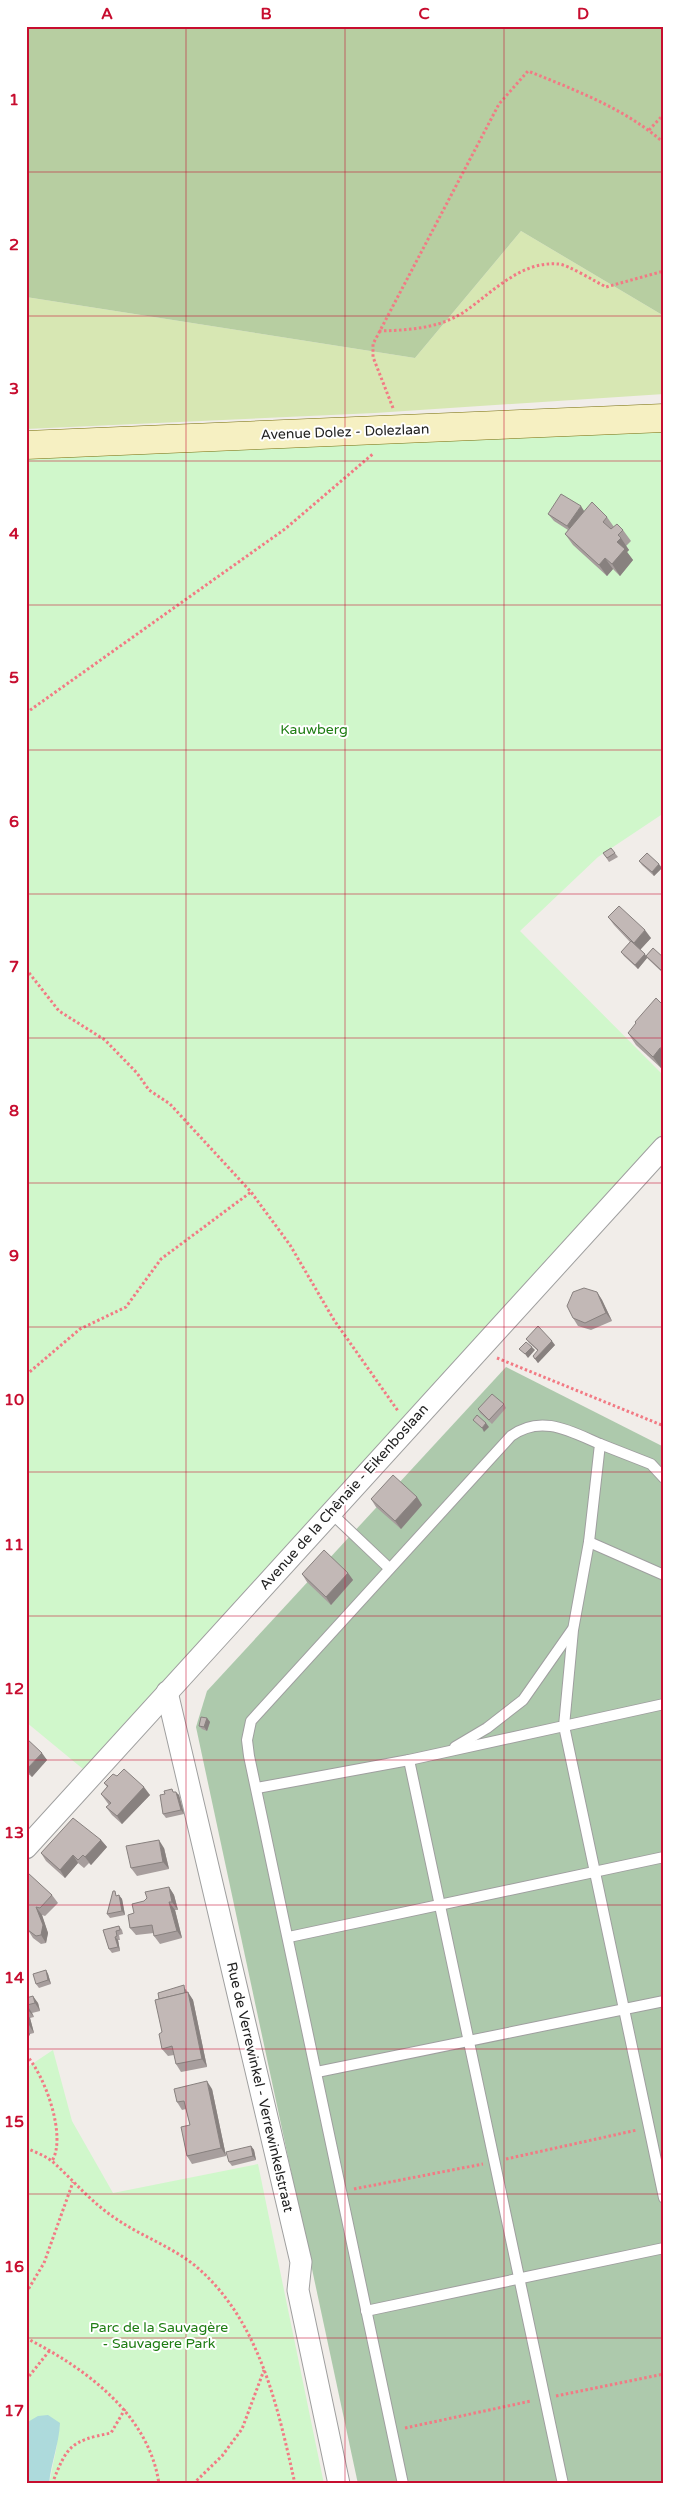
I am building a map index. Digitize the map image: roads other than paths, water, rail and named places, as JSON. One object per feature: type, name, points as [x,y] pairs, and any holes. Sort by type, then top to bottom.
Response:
[{"type":"street","name":"Avenue Dolez - Dolezlaan","points":[[26,445],[664,418]]},
{"type":"street","name":"Avenue de la Chênaie - Eikenboslaan","points":[[26,1848],[477,1350],[664,1147]]},
{"type":"street","name":"Rue de Verrewinkel - Verrewinkelstraat","points":[[167,1692],[301,2262],[298,2290],[339,2484]]},
{"type":"lane","points":[[403,2484],[247,1740],[251,1721],[511,1436],[521,1428],[533,1424],[548,1424],[651,1464],[664,1478]]},
{"type":"lane","points":[[600,1444],[589,1542],[573,1630],[564,1726],[622,2010],[664,2198]]},
{"type":"lane","points":[[330,1512],[390,1568]]},
{"type":"lane","points":[[589,1542],[664,1575]]},
{"type":"lane","points":[[447,1751],[487,1728],[523,1700],[573,1630]]},
{"type":"lane","points":[[257,1788],[409,1760],[664,1704]]},
{"type":"lane","points":[[409,1760],[563,2484]]},
{"type":"lane","points":[[289,1937],[664,1857]]},
{"type":"lane","points":[[317,2072],[664,2001]]},
{"type":"lane","points":[[366,2311],[664,2248]]},
{"type":"water","points":[[48,2415],[60,2423],[49,2484],[26,2484],[26,2423],[38,2416]]},
{"type":"park label","name":"Kauwberg","points":[[314,729]]},
{"type":"park label","name":"Parc de la Sauvagère - Sauvagere Park","points":[[159,2336]]}]
